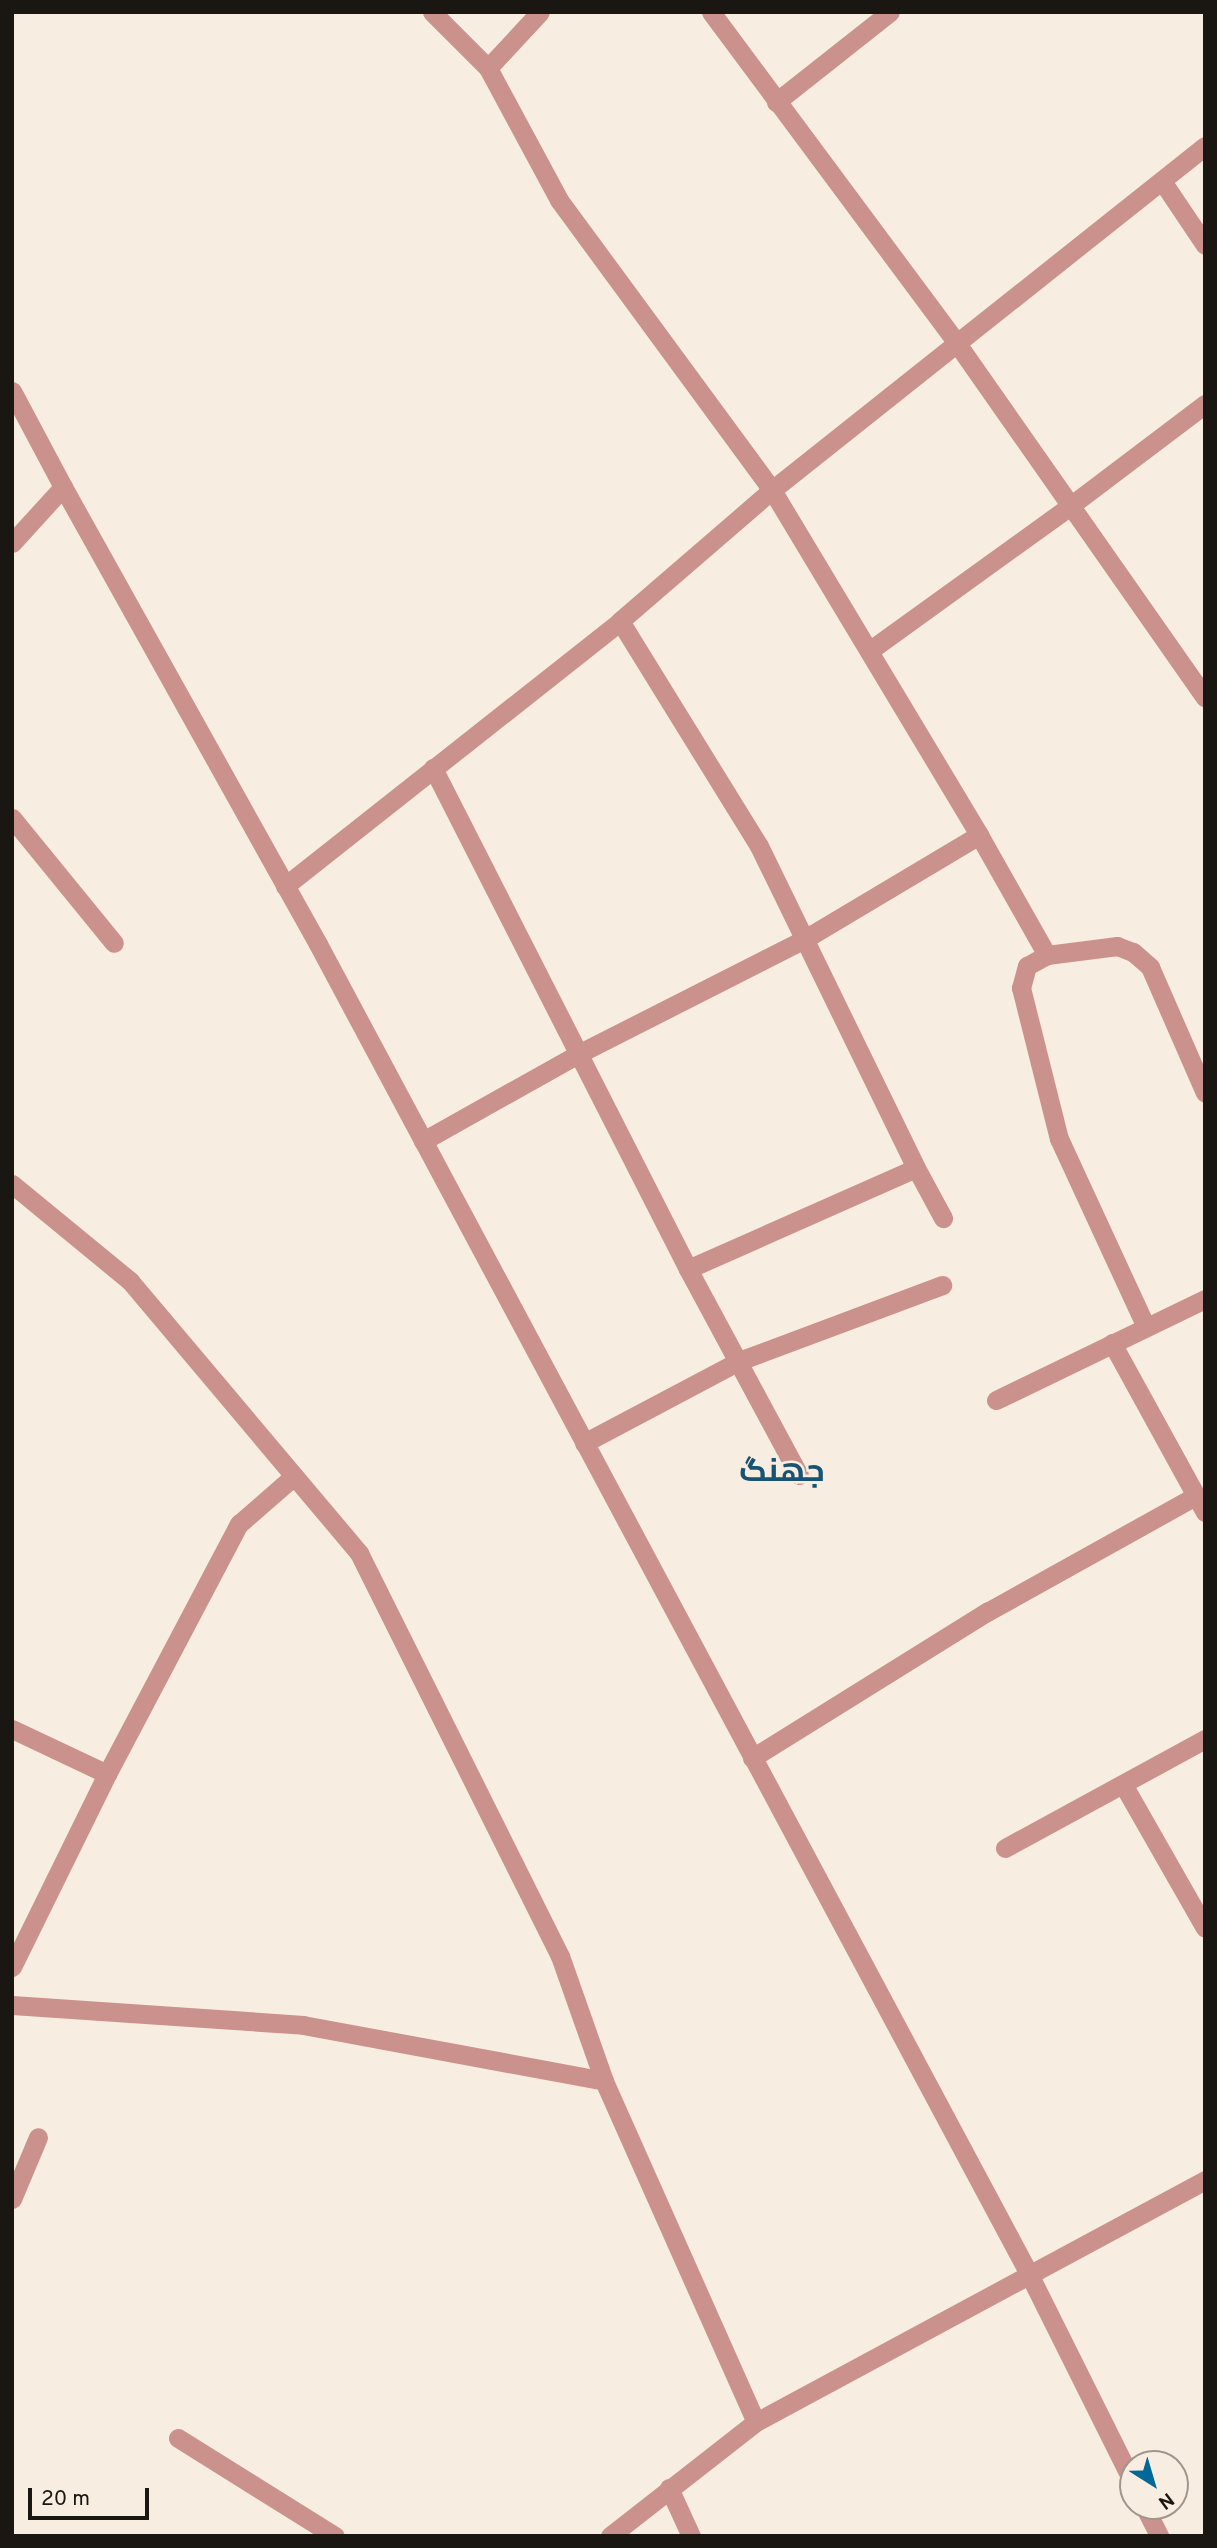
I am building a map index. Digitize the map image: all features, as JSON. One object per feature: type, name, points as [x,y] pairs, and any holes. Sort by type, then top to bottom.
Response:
[{"type":"street","points":[[432,12],[488,68],[559,200],[772,490],[979,835],[1046,955]]},
{"type":"street","points":[[488,68],[540,12]]},
{"type":"street","points":[[711,12],[956,342],[1205,697]]},
{"type":"street","points":[[776,102],[890,12]]},
{"type":"street","points":[[285,886],[620,621],[772,490],[1205,146]]},
{"type":"street","points":[[1163,181],[1205,245]]},
{"type":"street","points":[[12,391],[423,1141],[1030,2274],[1119,2455]]},
{"type":"street","points":[[869,651],[1070,506],[1205,404]]},
{"type":"street","points":[[12,543],[63,487]]},
{"type":"street","points":[[620,621],[744,819],[943,1218]]},
{"type":"street","points":[[433,768],[688,1269],[799,1475]]},
{"type":"street","points":[[12,818],[114,943]]},
{"type":"street","points":[[423,1141],[580,1053],[803,940],[979,835]]},
{"type":"street","points":[[1146,1327],[1059,1139],[1021,988],[1027,966],[1046,955],[1116,946],[1133,952],[1150,967],[1205,1093]]},
{"type":"street","points":[[688,1269],[916,1168]]},
{"type":"street","points":[[12,1184],[130,1281],[359,1553],[560,1956],[604,2081],[755,2422]]},
{"type":"street","points":[[584,1443],[739,1362],[942,1285]]},
{"type":"street","points":[[996,1400],[1205,1299]]},
{"type":"street","points":[[752,1758],[987,1612],[1200,1504],[1112,1343]]},
{"type":"street","points":[[12,1967],[107,1773],[239,1524],[294,1476]]},
{"type":"street","points":[[12,1729],[107,1773]]},
{"type":"street","points":[[1005,1848],[1124,1786],[1205,1739]]},
{"type":"street","points":[[1124,1786],[1205,1928]]},
{"type":"street","points":[[12,2005],[303,2025],[604,2081]]},
{"type":"street","points":[[12,2199],[38,2137]]},
{"type":"street","points":[[610,2536],[755,2422],[1205,2179]]},
{"type":"street","points":[[178,2438],[335,2536]]},
{"type":"street","points":[[669,2488],[691,2536]]},
{"type":"street","points":[[1151,2520],[1159,2536]]},
{"type":"district","name":"جھنگ","points":[[782,1473]]}]
